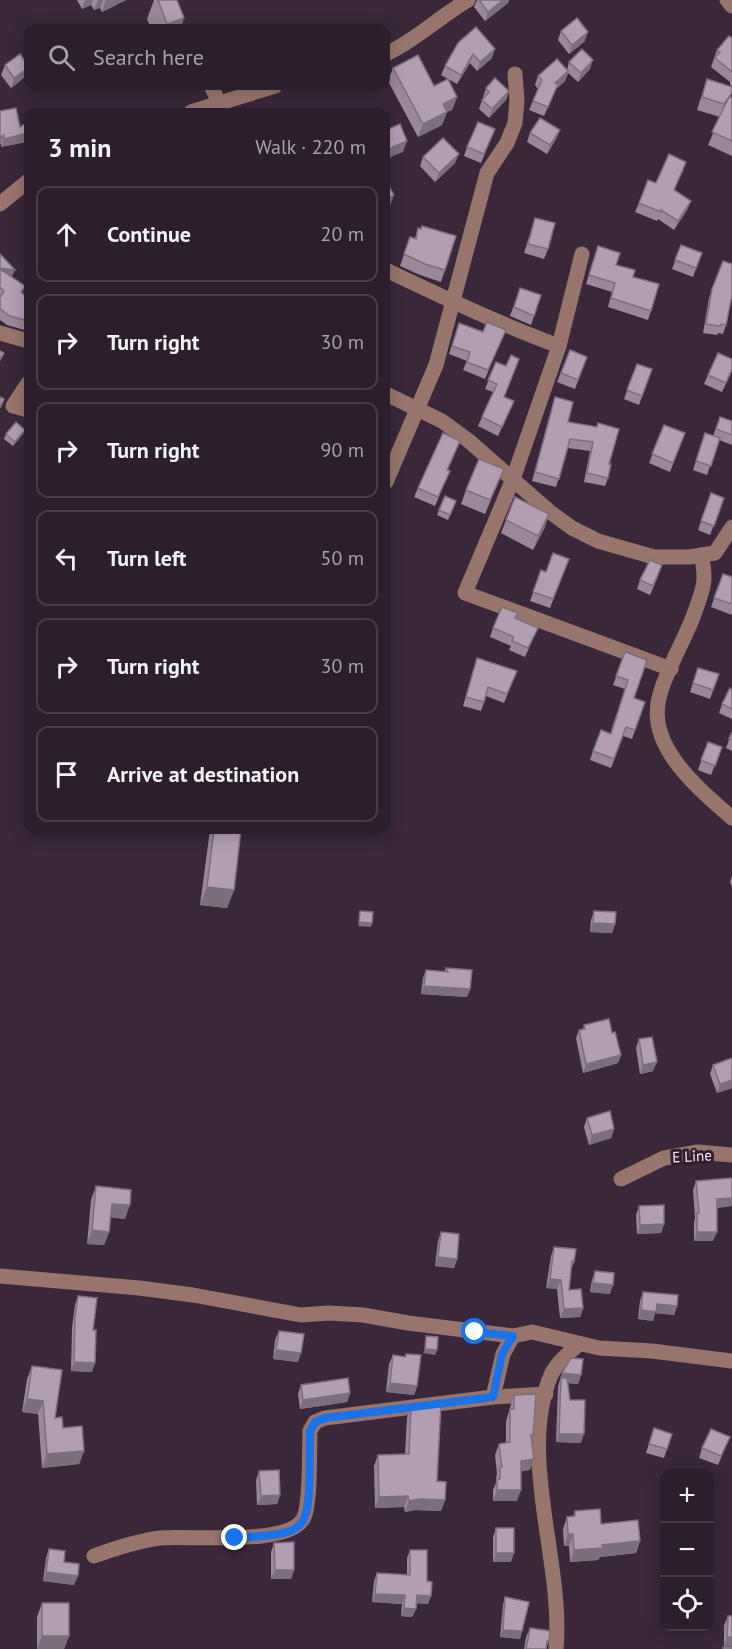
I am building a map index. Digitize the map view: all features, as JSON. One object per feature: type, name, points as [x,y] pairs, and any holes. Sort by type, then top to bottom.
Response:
[{"type":"street","points":[[727,0],[732,6]]},
{"type":"street","points":[[390,52],[418,36],[460,2]]},
{"type":"street","points":[[390,473],[436,365],[487,173],[507,143],[515,123],[517,100],[515,74]]},
{"type":"street","points":[[213,90],[222,108],[265,90]]},
{"type":"street","points":[[0,202],[24,184]]},
{"type":"street","points":[[582,254],[559,346],[513,479],[465,593],[671,669]]},
{"type":"street","points":[[390,272],[452,302],[559,346]]},
{"type":"street","points":[[0,333],[24,340]]},
{"type":"street","points":[[24,389],[13,406],[24,409]]},
{"type":"street","points":[[390,396],[442,421],[469,441],[557,517],[572,528],[598,541],[654,557],[701,555],[715,553],[732,527]]},
{"type":"street","points":[[701,555],[705,584],[657,703],[657,718],[667,747],[687,774],[701,791],[732,818]]},
{"type":"street","name":"E Line","points":[[621,1179],[664,1158],[698,1152],[732,1155]]},
{"type":"street","points":[[0,1276],[140,1288],[193,1295],[300,1315],[329,1313],[363,1315],[513,1336],[532,1332],[599,1348],[652,1351],[732,1361]]},
{"type":"street","points":[[493,1397],[502,1354],[513,1336]]},
{"type":"street","points":[[556,1649],[554,1584],[541,1489],[539,1456],[541,1419],[551,1375],[557,1365],[579,1344]]},
{"type":"street","points":[[94,1556],[140,1541],[164,1538],[235,1538],[291,1531],[304,1517],[307,1501],[310,1431],[315,1422],[325,1418],[493,1397],[546,1394]]},
{"type":"building","points":[[158,0],[177,0],[184,18],[167,24]]},
{"type":"building","points":[[479,0],[503,0],[488,12]]},
{"type":"building","points":[[577,18],[588,32],[572,45],[561,31]]},
{"type":"building","points":[[476,27],[495,49],[480,62],[473,54],[461,75],[445,66],[458,43]]},
{"type":"building","points":[[729,36],[732,38],[732,72],[715,58],[720,52],[717,50]]},
{"type":"building","points":[[582,49],[593,60],[581,73],[569,62]]},
{"type":"building","points":[[20,54],[24,60],[24,71],[14,78],[5,65]]},
{"type":"building","points":[[418,55],[434,86],[448,79],[457,97],[443,104],[447,112],[423,124],[393,68]]},
{"type":"building","points":[[557,59],[568,71],[555,83],[558,84],[548,107],[533,101],[542,80],[538,76]]},
{"type":"building","points":[[495,78],[509,91],[492,109],[482,100],[489,92],[486,88]]},
{"type":"building","points":[[707,79],[732,87],[732,93],[724,104],[702,97]]},
{"type":"building","points":[[729,97],[732,98],[732,141],[712,132]]},
{"type":"building","points":[[16,108],[20,127],[24,124],[24,134],[4,139],[4,135],[0,137],[0,111]]},
{"type":"building","points":[[540,118],[560,130],[550,145],[530,133]]},
{"type":"building","points":[[478,122],[495,129],[484,154],[467,147]]},
{"type":"building","points":[[400,124],[407,141],[390,148],[390,128]]},
{"type":"building","points":[[443,138],[459,154],[439,173],[423,157]]},
{"type":"building","points":[[669,154],[686,162],[674,190],[691,201],[678,221],[661,210],[661,212],[639,203],[648,180],[656,183]]},
{"type":"building","points":[[535,218],[555,223],[548,249],[528,244]]},
{"type":"building","points":[[422,226],[456,236],[445,270],[404,254],[410,237],[416,239],[418,228],[421,229]]},
{"type":"building","points":[[681,245],[702,253],[696,268],[675,260]]},
{"type":"building","points":[[598,246],[620,253],[616,265],[635,270],[633,277],[659,284],[651,311],[611,298],[615,283],[589,275]]},
{"type":"building","points":[[0,254],[15,270],[0,268]]},
{"type":"building","points":[[723,261],[732,264],[732,295],[726,325],[706,324],[712,289]]},
{"type":"building","points":[[0,269],[24,285],[21,292],[24,295],[24,320],[10,316],[0,309],[0,297],[4,291],[0,287]]},
{"type":"building","points":[[520,288],[541,295],[534,316],[514,307]]},
{"type":"building","points":[[487,322],[506,330],[488,370],[467,362],[470,352],[452,346],[459,323],[483,332]]},
{"type":"building","points":[[570,350],[587,357],[578,380],[561,373]]},
{"type":"building","points":[[718,353],[732,359],[732,369],[726,383],[708,375]]},
{"type":"building","points":[[511,355],[519,359],[504,397],[514,401],[502,427],[482,417],[497,384],[488,380],[496,362],[506,366]]},
{"type":"building","points":[[637,364],[652,369],[642,396],[627,390]]},
{"type":"building","points":[[555,397],[573,402],[568,422],[597,427],[598,423],[619,429],[609,464],[611,464],[608,478],[587,473],[593,442],[570,439],[559,479],[535,472]]},
{"type":"building","points":[[720,417],[732,421],[732,435],[716,429]]},
{"type":"building","points":[[16,422],[24,429],[15,442],[6,434]]},
{"type":"building","points":[[664,425],[685,433],[673,463],[652,454]]},
{"type":"building","points":[[443,433],[460,441],[438,497],[418,488]]},
{"type":"building","points":[[705,433],[720,438],[711,466],[696,461]]},
{"type":"building","points":[[479,459],[504,469],[490,500],[466,490]]},
{"type":"building","points":[[711,493],[724,498],[714,526],[701,521]]},
{"type":"building","points":[[445,496],[456,501],[450,515],[439,510]]},
{"type":"building","points":[[515,497],[549,514],[538,536],[506,520]]},
{"type":"building","points":[[553,553],[569,559],[553,599],[533,592],[541,570],[546,572]]},
{"type":"building","points":[[650,560],[662,565],[653,586],[640,580]]},
{"type":"building","points":[[723,574],[732,577],[732,604],[714,598]]},
{"type":"building","points":[[502,607],[518,613],[515,618],[538,628],[528,648],[512,641],[514,637],[493,628]]},
{"type":"building","points":[[625,652],[647,660],[634,698],[645,702],[635,730],[626,727],[614,759],[593,751],[601,730],[611,734],[628,680],[616,676]]},
{"type":"building","points":[[477,658],[517,671],[507,694],[488,687],[484,702],[466,697]]},
{"type":"building","points":[[698,668],[719,674],[713,690],[693,683]]},
{"type":"building","points":[[730,688],[732,690],[732,709],[722,704]]},
{"type":"building","points":[[708,742],[722,747],[715,766],[701,760]]},
{"type":"building","points":[[214,834],[241,834],[234,890],[207,887]]},
{"type":"building","points":[[360,911],[373,912],[372,923],[359,922]]},
{"type":"building","points":[[594,911],[616,912],[615,924],[593,923]]},
{"type":"building","points":[[446,968],[472,970],[470,989],[424,986],[426,970],[448,972]]},
{"type":"building","points":[[609,1019],[621,1055],[586,1064],[579,1030],[585,1029],[584,1025]]},
{"type":"building","points":[[652,1037],[657,1062],[643,1065],[639,1039]]},
{"type":"building","points":[[732,1058],[732,1080],[720,1084],[713,1065]]},
{"type":"building","points":[[610,1111],[614,1129],[592,1135],[587,1118]]},
{"type":"building","points":[[732,1178],[732,1198],[717,1199],[717,1232],[697,1232],[697,1213],[699,1213],[696,1181]]},
{"type":"building","points":[[96,1186],[131,1190],[130,1205],[112,1204],[109,1232],[92,1230]]},
{"type":"building","points":[[664,1205],[664,1224],[640,1225],[639,1206]]},
{"type":"building","points":[[441,1232],[459,1234],[457,1259],[438,1257]]},
{"type":"building","points":[[554,1247],[576,1249],[574,1262],[572,1261],[569,1290],[581,1289],[583,1308],[564,1309],[561,1280],[550,1279]]},
{"type":"building","points":[[595,1271],[614,1273],[613,1285],[593,1283]]},
{"type":"building","points":[[643,1292],[678,1295],[677,1306],[657,1304],[656,1312],[641,1310]]},
{"type":"building","points":[[78,1296],[97,1298],[93,1330],[96,1330],[95,1363],[74,1362]]},
{"type":"building","points":[[279,1331],[304,1334],[301,1353],[276,1350]]},
{"type":"building","points":[[426,1336],[438,1337],[437,1350],[425,1349]]},
{"type":"building","points":[[406,1354],[421,1355],[417,1386],[390,1383],[393,1355],[406,1357]]},
{"type":"building","points":[[571,1358],[583,1359],[581,1375],[562,1373]]},
{"type":"building","points":[[32,1366],[62,1370],[55,1418],[62,1417],[63,1428],[82,1426],[84,1451],[47,1454],[43,1401],[27,1399]]},
{"type":"building","points":[[348,1378],[350,1393],[303,1400],[301,1385]]},
{"type":"building","points":[[561,1378],[567,1378],[570,1400],[585,1400],[584,1434],[559,1434]]},
{"type":"building","points":[[536,1394],[533,1435],[531,1435],[534,1459],[521,1461],[521,1490],[497,1490],[497,1479],[500,1479],[500,1467],[502,1467],[499,1444],[510,1442],[510,1409],[514,1409],[514,1395]]},
{"type":"building","points":[[441,1404],[437,1481],[446,1482],[445,1500],[409,1501],[408,1496],[379,1497],[378,1455],[409,1454],[411,1406]]},
{"type":"building","points":[[654,1428],[672,1434],[667,1449],[649,1444]]},
{"type":"building","points":[[711,1429],[730,1437],[721,1456],[702,1448]]},
{"type":"building","points":[[279,1470],[280,1495],[261,1496],[259,1471]]},
{"type":"building","points":[[600,1509],[601,1524],[638,1520],[640,1541],[602,1545],[603,1548],[574,1550],[573,1534],[568,1534],[567,1517],[575,1516],[575,1511]]},
{"type":"building","points":[[496,1528],[514,1528],[514,1553],[496,1553]]},
{"type":"building","points":[[294,1542],[294,1570],[275,1570],[274,1543]]},
{"type":"building","points":[[49,1549],[65,1551],[64,1562],[79,1564],[78,1576],[46,1572]]},
{"type":"building","points":[[410,1550],[427,1550],[427,1581],[432,1582],[431,1596],[417,1595],[416,1609],[404,1608],[405,1595],[375,1594],[377,1573],[410,1575]]},
{"type":"building","points":[[505,1597],[529,1602],[522,1631],[503,1630]]},
{"type":"building","points":[[42,1603],[69,1603],[69,1636],[42,1636]]},
{"type":"building","points":[[728,1616],[732,1616],[732,1637],[727,1637]]},
{"type":"building","points":[[530,1628],[550,1631],[546,1649],[526,1649]]},
{"type":"route","points":[[235,1538],[273,1535],[291,1531],[299,1525],[304,1517],[307,1501],[310,1431],[315,1422],[325,1418],[493,1397],[502,1354],[513,1336],[475,1332]]}]
